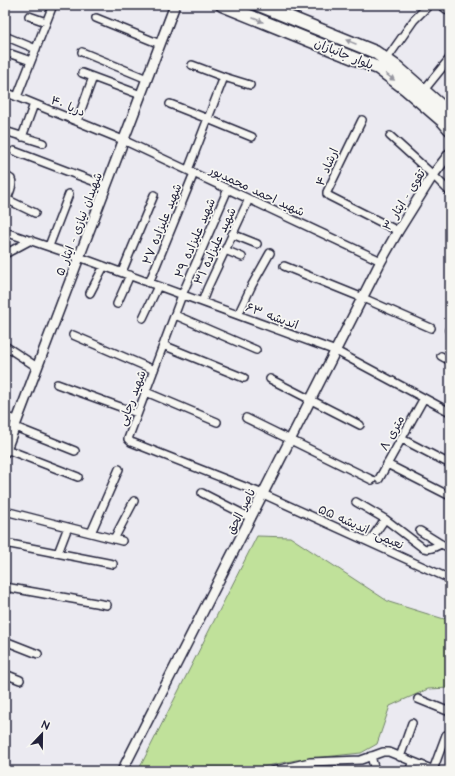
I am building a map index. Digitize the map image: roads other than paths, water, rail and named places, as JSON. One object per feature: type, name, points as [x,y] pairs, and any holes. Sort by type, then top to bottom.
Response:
[{"type":"main road","name":"بلوار جانبازان","points":[[222,5],[378,68],[406,89],[443,121],[450,129]]},
{"type":"main road","name":"بلوار جانبازان","points":[[259,5],[375,52],[398,68],[450,114]]},
{"type":"street","points":[[17,97],[53,5]]},
{"type":"street","name":"شهیدان نیازی - ایثار ۵","points":[[6,450],[175,5]]},
{"type":"street","points":[[386,60],[414,20],[429,5]]},
{"type":"street","points":[[441,5],[450,12]]},
{"type":"street","points":[[29,16],[46,22]]},
{"type":"street","points":[[96,18],[160,44]]},
{"type":"street","points":[[7,37],[36,49]]},
{"type":"street","points":[[82,52],[146,79]]},
{"type":"street","points":[[11,54],[31,61]]},
{"type":"street","points":[[424,90],[450,58]]},
{"type":"street","points":[[192,65],[250,85]]},
{"type":"street","points":[[82,73],[140,95]]},
{"type":"street","points":[[77,121],[93,77]]},
{"type":"street","name":"شهید علیزاده ۲۷","points":[[149,282],[191,172],[208,118],[224,77]]},
{"type":"street","name":"دریا ۴۰","points":[[5,92],[123,140]]},
{"type":"street","points":[[22,137],[34,104]]},
{"type":"street","points":[[170,104],[252,137]]},
{"type":"street","name":"ارشاد ۴","points":[[362,120],[327,194],[398,231]]},
{"type":"street","points":[[5,131],[43,143]]},
{"type":"street","points":[[390,136],[450,192]]},
{"type":"street","name":"شهید احمد محمدپور","points":[[123,140],[382,261]]},
{"type":"street","points":[[14,152],[106,186]]},
{"type":"street","name":"تقوی - ایثار ۳","points":[[382,261],[398,231],[433,175],[450,153]]},
{"type":"street","points":[[5,176],[11,180],[12,183],[6,200],[35,213]]},
{"type":"street","name":"شهید علیزاده ۲۹","points":[[182,295],[228,189]]},
{"type":"street","points":[[49,246],[69,194]]},
{"type":"street","points":[[122,272],[154,195]]},
{"type":"street","name":"شهید علیزاده ۳۱","points":[[202,302],[249,199]]},
{"type":"street","name":"اندیشه ۶۳","points":[[5,232],[122,272],[336,351],[450,411]]},
{"type":"street","points":[[232,234],[257,244]]},
{"type":"street","points":[[5,254],[31,240]]},
{"type":"street","points":[[225,250],[242,257]]},
{"type":"street","points":[[238,315],[252,285],[270,253]]},
{"type":"street","name":"ناصر الحق","points":[[122,771],[382,261]]},
{"type":"street","points":[[90,293],[104,266]]},
{"type":"street","points":[[284,266],[363,298],[431,328]]},
{"type":"street","points":[[117,304],[130,275]]},
{"type":"street","points":[[143,318],[158,286]]},
{"type":"street","name":"شهید رجایی","points":[[182,295],[128,439],[131,442],[263,494]]},
{"type":"street","points":[[175,315],[256,350]]},
{"type":"street","points":[[73,335],[154,370]]},
{"type":"street","points":[[163,345],[244,378]]},
{"type":"street","points":[[5,346],[37,367]]},
{"type":"street","points":[[441,356],[450,361]]},
{"type":"street","points":[[270,379],[360,425]]},
{"type":"street","points":[[57,384],[137,413]]},
{"type":"street","points":[[146,392],[217,422]]},
{"type":"street","name":"۸ متری","points":[[290,440],[376,480],[388,464],[424,398]]},
{"type":"street","points":[[5,417],[75,451]]},
{"type":"street","points":[[246,418],[290,440]]},
{"type":"street","points":[[402,439],[450,464]]},
{"type":"street","points":[[6,450],[78,477]]},
{"type":"street","points":[[388,464],[450,496]]},
{"type":"street","points":[[91,533],[119,469]]},
{"type":"street","points":[[202,493],[251,518]]},
{"type":"street","name":"نعیمی- اندیشه ۵۵","points":[[263,494],[450,579]]},
{"type":"street","points":[[114,539],[134,501]]},
{"type":"street","points":[[356,502],[385,519],[423,548],[427,549],[441,544]]},
{"type":"street","points":[[5,511],[122,541]]},
{"type":"street","points":[[369,542],[385,519]]},
{"type":"street","points":[[58,553],[68,527]]},
{"type":"street","points":[[420,531],[450,548]]},
{"type":"street","points":[[5,543],[113,564]]},
{"type":"street","points":[[5,587],[107,605]]},
{"type":"street","points":[[5,641],[38,654]]},
{"type":"street","points":[[5,674],[20,680]]},
{"type":"street","points":[[418,699],[450,712]]},
{"type":"street","points":[[400,757],[412,723]]},
{"type":"street","points":[[272,771],[310,762],[361,760],[383,752],[389,752],[434,770],[446,735]]},
{"type":"street","points":[[371,756],[375,771]]},
{"type":"street","points":[[409,771],[412,762]]}]
